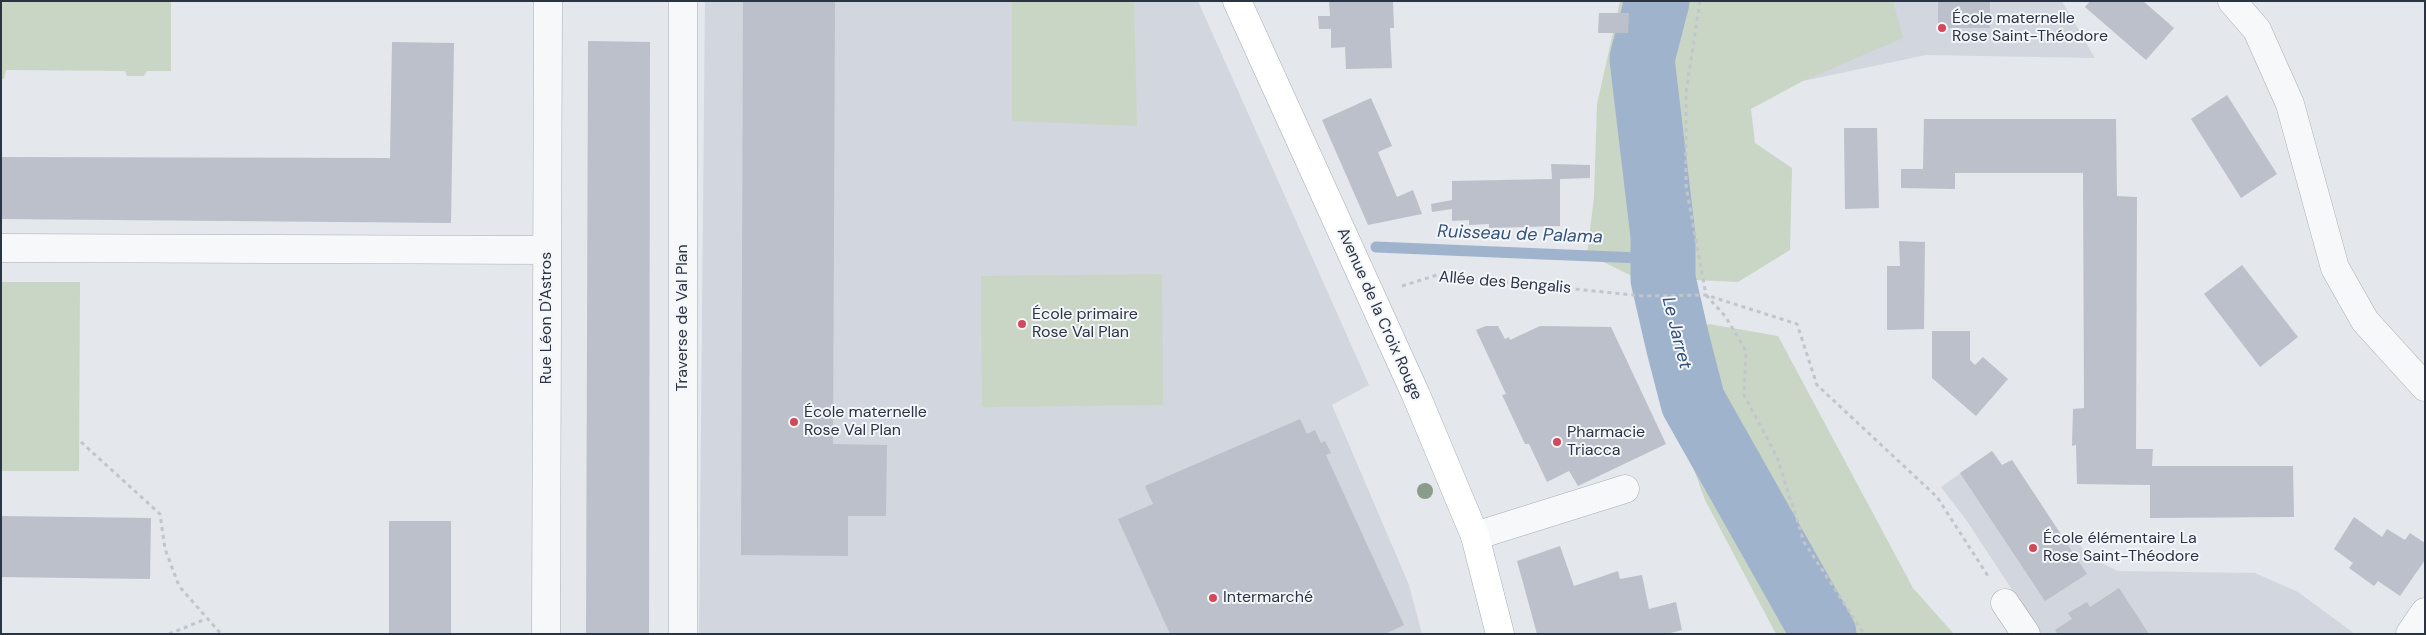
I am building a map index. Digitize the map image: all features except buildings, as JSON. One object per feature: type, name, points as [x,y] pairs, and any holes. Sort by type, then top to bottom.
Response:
[{"type":"main road","name":"Avenue de la Croix Rouge","points":[[1237,1],[1416,395],[1475,536],[1500,634]]},
{"type":"street","name":"Rue Léon D'Astros","points":[[546,634],[548,1]]},
{"type":"street","name":"Traverse de Val Plan","points":[[683,1],[683,634]]},
{"type":"street","points":[[2232,1],[2258,30],[2290,104],[2335,268],[2365,321],[2425,387]]},
{"type":"street","points":[[1,248],[547,250]]},
{"type":"street","points":[[1475,536],[1625,489]]},
{"type":"street","points":[[2005,603],[2026,634]]},
{"type":"street","points":[[2410,634],[2425,612]]},
{"type":"path","points":[[1700,1],[1686,93],[1686,186],[1706,295],[1725,316],[1746,351],[1744,395],[1777,457],[1804,542],[1864,634]]},
{"type":"path","name":"Allée des Bengalis","points":[[1371,297],[1437,275],[1643,296],[1706,295],[1797,324],[1817,385],[1937,497],[2005,603]]},
{"type":"path","points":[[81,442],[160,514],[165,549],[179,586],[221,634]]},
{"type":"path","points":[[169,634],[206,619]]},
{"type":"shaded area","name":"École primaire Rose Val Plan","points":[[705,1],[1198,1],[1369,385],[1332,405],[1409,585],[1422,634],[699,634]]},
{"type":"shaded area","name":"École maternelle Rose Saint-Théodore","points":[[1809,1],[2062,1],[2095,58],[1926,55],[1803,81]]},
{"type":"shaded area","name":"École élémentaire La Rose Saint-Théodore","points":[[1992,451],[2002,465],[2012,460],[2064,539],[2073,534],[2087,556],[2118,571],[2255,573],[2298,592],[2355,634],[2041,634],[1967,521],[1941,487]]},
{"type":"green space","points":[[1,1],[171,1],[171,71],[147,71],[144,76],[127,76],[125,71],[6,70],[4,79],[1,79]]},
{"type":"green space","points":[[1012,1],[1134,1],[1137,126],[1012,121]]},
{"type":"green space","points":[[1620,1],[1893,1],[1903,38],[1803,81],[1751,109],[1755,143],[1792,168],[1790,250],[1738,282],[1634,277],[1587,254],[1594,197],[1597,104]]},
{"type":"green space","points":[[1162,274],[1163,405],[982,407],[981,276]]},
{"type":"green space","points":[[1,282],[80,282],[79,471],[1,471]]},
{"type":"green space","points":[[1709,324],[1778,336],[1913,588],[1954,634],[1776,634],[1705,500],[1649,346]]},
{"type":"waterway","name":"Le Jarret","points":[[1657,1],[1642,59],[1663,236],[1663,279],[1693,402],[1824,634]]},
{"type":"waterway","name":"Ruisseau de Palama","points":[[1376,247],[1663,259]]},
{"type":"place","name":"École maternelle Rose Saint-Théodore","points":[[1942,28]]},
{"type":"place","name":"École primaire Rose Val Plan","points":[[1022,324]]},
{"type":"place","name":"École maternelle Rose Val Plan","points":[[794,422]]},
{"type":"place","name":"Pharmacie Triacca","points":[[1557,442]]},
{"type":"place","name":"École élémentaire La Rose Saint-Théodore","points":[[2033,548]]},
{"type":"place","name":"Intermarché","points":[[1213,598]]}]
